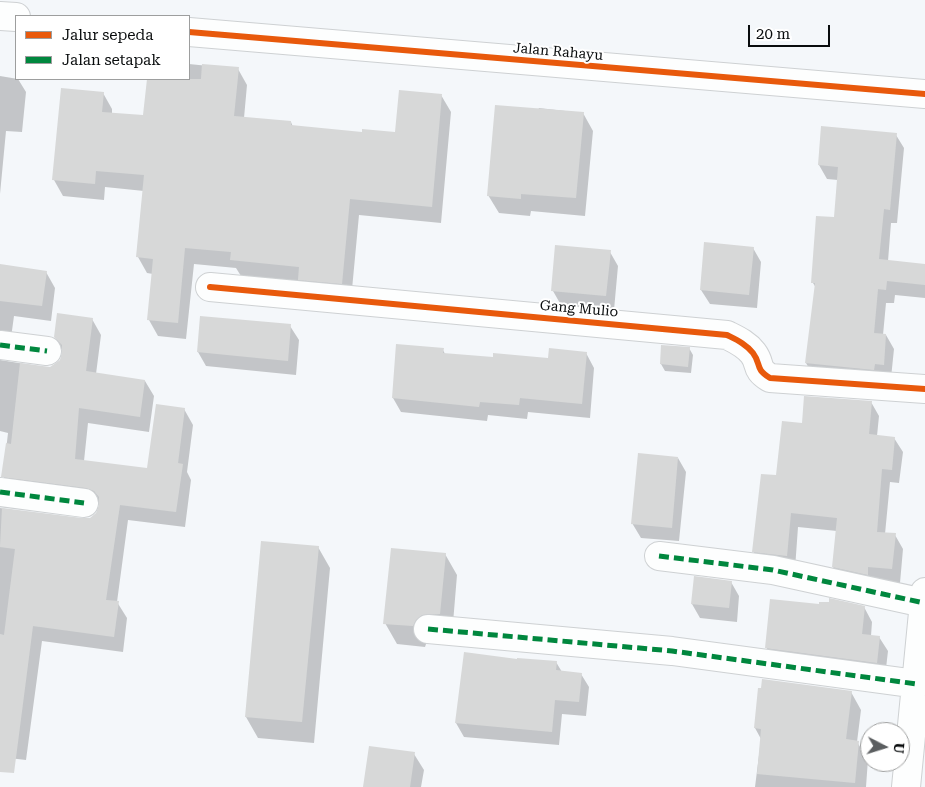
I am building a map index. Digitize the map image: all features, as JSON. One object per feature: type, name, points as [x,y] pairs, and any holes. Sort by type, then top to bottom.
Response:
[{"type":"street","points":[[0,16],[15,17]]},
{"type":"street","name":"Jalan Rahayu","points":[[190,32],[925,94]]},
{"type":"street","name":"Gang Mulio","points":[[210,287],[727,335],[746,345],[754,355],[760,372],[770,378],[925,389]]},
{"type":"street","points":[[0,345],[47,351]]},
{"type":"street","points":[[0,492],[84,503]]},
{"type":"street","points":[[658,556],[773,570],[924,597],[906,787]]},
{"type":"street","points":[[428,628],[672,651],[917,684]]},
{"type":"building","points":[[202,64],[239,67],[234,116],[291,121],[291,125],[362,132],[362,129],[395,132],[399,90],[442,94],[432,207],[350,199],[342,284],[298,280],[299,267],[230,260],[231,252],[185,248],[178,323],[147,320],[153,259],[136,257],[144,175],[96,171],[95,184],[52,180],[61,88],[104,92],[102,112],[143,115],[147,80],[201,79]]},
{"type":"building","points":[[495,105],[584,112],[576,198],[521,194],[521,199],[487,196]]},
{"type":"building","points":[[821,126],[897,133],[890,210],[884,209],[879,259],[925,264],[925,285],[887,281],[886,290],[878,289],[874,333],[886,334],[884,365],[875,364],[874,370],[805,363],[815,283],[811,283],[816,216],[834,217],[838,167],[818,165]]},
{"type":"building","points":[[704,242],[754,247],[749,295],[700,290]]},
{"type":"building","points":[[555,245],[611,250],[606,296],[551,291]]},
{"type":"building","points":[[0,264],[47,271],[42,306],[0,301]]},
{"type":"building","points":[[57,313],[93,318],[86,371],[145,380],[140,417],[79,408],[75,459],[147,468],[156,404],[185,408],[178,463],[183,464],[176,512],[120,505],[106,600],[119,601],[114,637],[33,626],[14,773],[0,772],[0,634],[4,635],[15,549],[0,547],[2,508],[90,518],[96,513],[99,505],[99,497],[94,491],[86,488],[1,477],[6,443],[11,444],[20,363],[50,367],[60,360],[62,345],[54,337]]},
{"type":"building","points":[[200,316],[291,324],[288,361],[197,352]]},
{"type":"building","points":[[396,344],[444,348],[443,353],[493,357],[493,353],[548,358],[549,348],[587,352],[582,404],[520,398],[519,405],[480,402],[479,407],[392,398]]},
{"type":"building","points":[[661,345],[690,347],[688,367],[660,364]]},
{"type":"building","points":[[804,396],[872,401],[869,434],[895,437],[892,470],[882,469],[877,532],[896,533],[892,569],[868,567],[868,575],[832,567],[837,518],[791,513],[787,556],[752,552],[761,474],[776,475],[782,421],[802,423]]},
{"type":"building","points":[[638,453],[678,457],[672,528],[631,524]]},
{"type":"building","points":[[261,541],[319,546],[302,722],[245,717]]},
{"type":"building","points":[[391,548],[446,553],[440,614],[422,615],[413,626],[383,624]]},
{"type":"building","points":[[694,576],[732,581],[729,608],[691,604]]},
{"type":"building","points":[[829,598],[865,606],[862,634],[880,636],[877,663],[765,648],[770,599],[819,604],[819,602],[829,602]]},
{"type":"building","points":[[464,652],[517,659],[557,661],[556,670],[582,673],[579,702],[555,700],[552,732],[455,723]]},
{"type":"building","points":[[762,679],[852,691],[846,739],[859,741],[855,783],[757,774],[761,729],[754,728],[758,688],[761,688]]},
{"type":"building","points":[[369,746],[415,752],[410,787],[363,787]]},
{"type":"marked path","points":[[0,345],[47,351]]},
{"type":"marked path","points":[[0,492],[84,503]]},
{"type":"marked path","points":[[659,556],[773,570],[924,603]]},
{"type":"marked path","points":[[428,629],[672,651],[917,684]]},
{"type":"cycle path","points":[[190,32],[925,94]]},
{"type":"cycle path","points":[[210,287],[727,335],[741,342],[750,350],[756,357],[762,372],[770,378],[925,389]]}]
